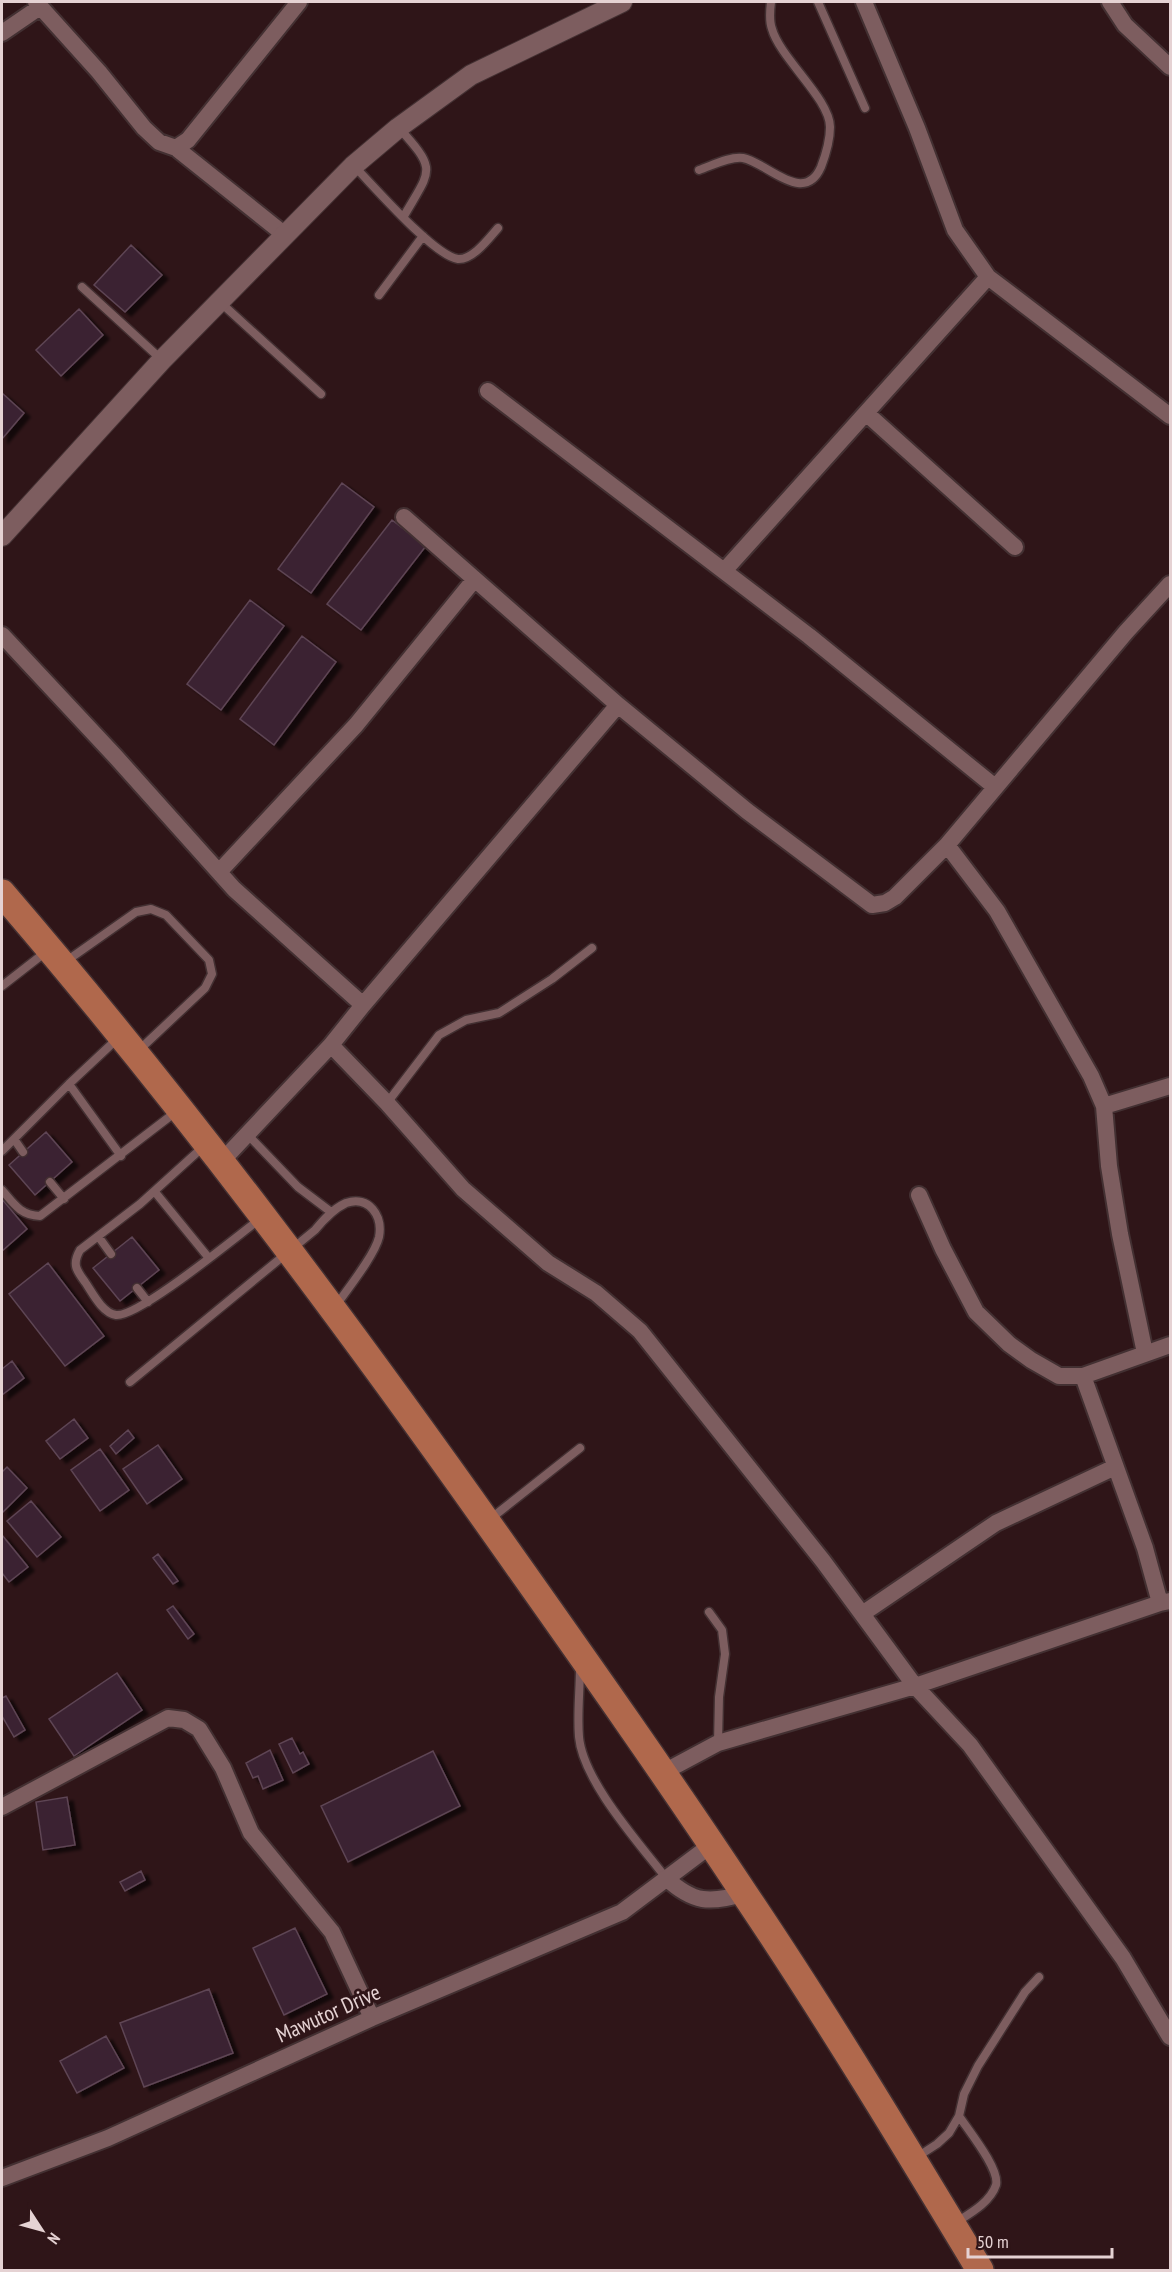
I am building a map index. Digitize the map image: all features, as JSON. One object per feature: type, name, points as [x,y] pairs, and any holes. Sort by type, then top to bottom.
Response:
[{"type":"highway","points":[[2,893],[215,1152],[487,1522],[745,1893],[848,2052],[980,2271]]},
{"type":"street","points":[[176,148],[188,140],[201,125],[299,2]]},
{"type":"street","points":[[2,536],[162,360],[353,166],[398,128],[471,75],[621,2]]},
{"type":"street","points":[[864,2],[917,128],[955,230],[988,277],[1170,416]]},
{"type":"street","points":[[1110,2],[1125,25],[1170,68]]},
{"type":"street","points":[[2,33],[38,4],[99,72],[144,128],[159,142],[176,148],[285,235]]},
{"type":"street","points":[[724,571],[988,277]]},
{"type":"street","points":[[488,391],[809,636],[994,787]]},
{"type":"street","points":[[866,413],[1015,548]]},
{"type":"street","points":[[404,517],[618,705],[747,811],[872,905],[885,903],[896,897],[947,845],[1126,632],[1170,584]]},
{"type":"street","points":[[219,872],[356,725],[474,580]]},
{"type":"street","points":[[2,635],[107,747],[234,890],[363,1005]]},
{"type":"street","points":[[215,1152],[247,1134],[331,1045],[618,705]]},
{"type":"street","points":[[947,845],[997,911],[1091,1076],[1104,1106],[1109,1166],[1120,1234],[1145,1353]]},
{"type":"street","points":[[331,1045],[387,1103],[463,1189],[548,1263],[596,1293],[640,1331],[816,1552],[915,1686],[970,1745],[1123,1958],[1170,2037]]},
{"type":"street","points":[[1104,1106],[1170,1086]]},
{"type":"street","points":[[919,1195],[943,1249],[976,1312],[1009,1344],[1031,1360],[1059,1376],[1083,1376],[1170,1345]]},
{"type":"street","points":[[662,1773],[718,1743],[915,1686],[1165,1602],[1083,1376]]},
{"type":"street","points":[[862,1614],[996,1523],[1115,1467]]},
{"type":"street","points":[[2,1807],[168,1718],[184,1720],[199,1729],[223,1768],[251,1833],[332,1932],[372,2018]]},
{"type":"street","name":"Mawutor Drive","points":[[2,2178],[108,2138],[372,2018],[621,1912],[711,1845]]},
{"type":"street","points":[[666,1878],[694,1898],[710,1902],[745,1893]]},
{"type":"lane","points":[[699,170],[741,158],[796,183],[808,182],[817,177],[830,135],[830,121],[819,100],[779,44],[772,29],[771,2]]},
{"type":"lane","points":[[818,2],[865,108]]},
{"type":"lane","points":[[398,128],[422,153],[428,166],[425,179],[404,216]]},
{"type":"lane","points":[[353,166],[423,236],[442,251],[458,258],[468,256],[498,228]]},
{"type":"lane","points":[[379,295],[423,236]]},
{"type":"lane","points":[[82,287],[162,360]]},
{"type":"lane","points":[[220,301],[321,394]]},
{"type":"lane","points":[[2,986],[136,912],[151,909],[166,915],[209,960],[212,974],[205,988],[69,1084],[2,1151]]},
{"type":"lane","points":[[387,1103],[439,1035],[466,1020],[499,1013],[552,979],[591,948]]},
{"type":"lane","points":[[69,1084],[121,1155]]},
{"type":"lane","points":[[2,1190],[20,1211],[40,1216],[179,1109]]},
{"type":"lane","points":[[247,1134],[298,1187],[331,1212]]},
{"type":"lane","points":[[14,1139],[23,1152]]},
{"type":"lane","points":[[215,1152],[155,1191],[81,1250],[75,1258],[75,1268],[105,1311],[115,1315],[128,1313],[148,1302],[263,1217]]},
{"type":"lane","points":[[50,1182],[64,1199]]},
{"type":"lane","points":[[155,1191],[208,1257]]},
{"type":"lane","points":[[130,1382],[315,1230],[331,1212],[348,1203],[363,1202],[375,1210],[380,1221],[379,1239],[333,1310]]},
{"type":"lane","points":[[98,1236],[111,1254]]},
{"type":"lane","points":[[137,1288],[148,1302]]},
{"type":"lane","points":[[487,1522],[580,1448]]},
{"type":"lane","points":[[709,1612],[722,1630],[725,1654],[719,1697],[718,1743]]},
{"type":"lane","points":[[580,1654],[579,1738],[584,1760],[604,1796],[666,1878]]},
{"type":"lane","points":[[913,2160],[937,2144],[948,2133],[959,2116],[964,2094],[978,2066],[1025,1992],[1039,1977]]},
{"type":"lane","points":[[952,2224],[978,2208],[990,2196],[996,2184],[995,2171],[959,2116]]},
{"type":"building","points":[[131,245],[162,275],[125,312],[94,285]]},
{"type":"building","points":[[79,309],[103,335],[61,376],[36,350]]},
{"type":"building","points":[[2,393],[24,413],[2,439]]},
{"type":"building","points":[[342,483],[374,507],[311,593],[278,569]]},
{"type":"building","points":[[392,520],[426,546],[361,630],[327,604]]},
{"type":"building","points":[[250,600],[284,626],[221,710],[187,684]]},
{"type":"building","points":[[302,636],[336,662],[274,745],[240,719]]},
{"type":"building","points":[[46,1132],[72,1162],[35,1195],[9,1165]]},
{"type":"building","points":[[2,1199],[27,1229],[2,1251]]},
{"type":"building","points":[[132,1237],[159,1270],[120,1301],[93,1268]]},
{"type":"building","points":[[48,1263],[104,1336],[65,1366],[9,1294]]},
{"type":"building","points":[[12,1361],[24,1378],[2,1395],[2,1369]]},
{"type":"building","points":[[74,1419],[88,1438],[60,1459],[46,1441]]},
{"type":"building","points":[[128,1430],[134,1438],[116,1454],[110,1446]]},
{"type":"building","points":[[158,1445],[182,1479],[147,1504],[123,1469]]},
{"type":"building","points":[[100,1449],[129,1490],[100,1511],[71,1470]]},
{"type":"building","points":[[7,1467],[27,1488],[2,1513],[2,1472]]},
{"type":"building","points":[[31,1501],[61,1537],[37,1557],[7,1521]]},
{"type":"building","points":[[2,1535],[28,1567],[9,1582],[2,1573]]},
{"type":"building","points":[[158,1554],[178,1581],[173,1584],[153,1558]]},
{"type":"building","points":[[173,1606],[194,1634],[188,1639],[167,1610]]},
{"type":"building","points":[[117,1673],[142,1710],[74,1756],[49,1719]]},
{"type":"building","points":[[6,1696],[25,1730],[14,1737],[2,1716],[2,1698]]},
{"type":"building","points":[[292,1738],[300,1754],[303,1752],[309,1764],[293,1773],[279,1744]]},
{"type":"building","points":[[270,1750],[283,1780],[263,1789],[258,1776],[253,1778],[246,1763]]},
{"type":"building","points":[[433,1751],[460,1806],[348,1862],[321,1806]]},
{"type":"building","points":[[67,1797],[75,1845],[43,1850],[36,1802]]},
{"type":"building","points":[[141,1871],[145,1880],[125,1891],[120,1882]]},
{"type":"building","points":[[295,1928],[327,1994],[284,2015],[253,1948]]},
{"type":"building","points":[[209,1989],[233,2053],[144,2087],[120,2023]]},
{"type":"building","points":[[106,2036],[124,2068],[77,2093],[60,2061]]}]
